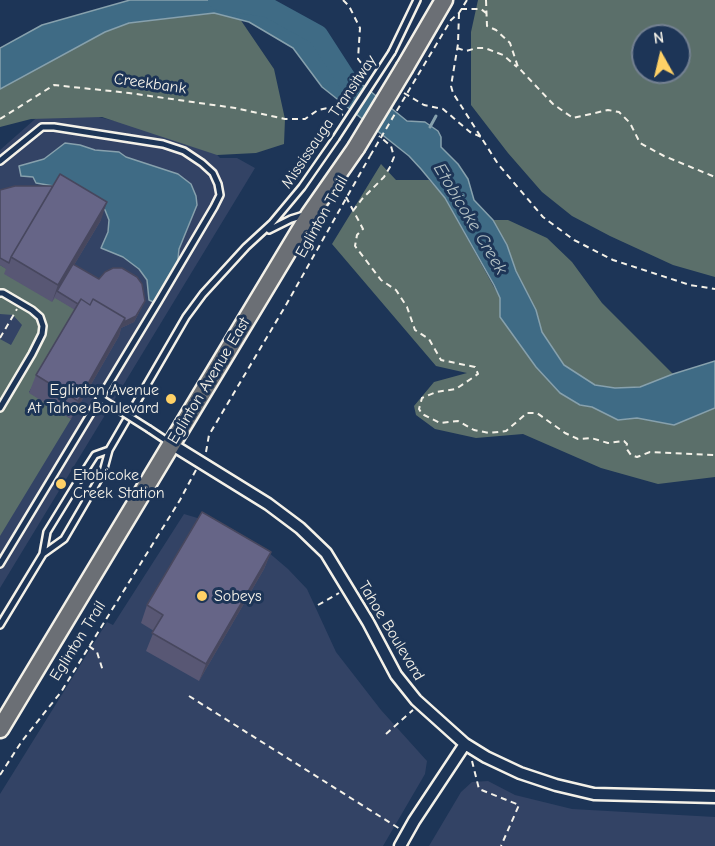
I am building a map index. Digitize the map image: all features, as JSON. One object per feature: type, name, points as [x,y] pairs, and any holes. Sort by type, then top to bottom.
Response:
[{"type":"main road","name":"Eglinton Avenue East","points":[[0,729],[310,214],[363,152],[412,71],[444,0]]},
{"type":"street","name":"Tahoe Boulevard","points":[[171,444],[268,504],[300,528],[326,554],[348,588],[396,675],[420,704],[465,744],[520,773],[594,794],[715,796]]},
{"type":"street","points":[[400,846],[465,744]]},
{"type":"lane","name":"Mississauga Transitway","points":[[0,625],[43,555],[64,539],[103,472],[109,450],[186,317],[203,294],[246,247],[272,223],[302,188],[392,52],[417,0]]},
{"type":"lane","points":[[0,161],[42,128],[54,127],[163,144],[184,151],[213,173],[220,195],[0,564]]},
{"type":"lane","name":"Mississauga Transitway","points":[[246,247],[273,227],[310,214]]},
{"type":"lane","points":[[0,293],[33,310],[40,317],[43,326],[42,334],[32,354],[0,408]]},
{"type":"lane","points":[[0,394],[6,397]]},
{"type":"lane","points":[[100,398],[171,444]]},
{"type":"lane","name":"Mississauga Transitway","points":[[43,555],[47,532],[77,483],[95,455],[109,450]]},
{"type":"path","points":[[343,0],[349,6],[360,28],[358,46]]},
{"type":"path","name":"Eglinton Trail","points":[[207,450],[209,435],[286,306],[345,197],[363,152],[412,71],[451,20],[459,13],[466,0]]},
{"type":"path","points":[[486,0],[486,26],[496,30],[510,44],[518,67]]},
{"type":"path","points":[[461,9],[481,9],[486,13]]},
{"type":"path","points":[[459,13],[457,48],[451,86],[453,93],[498,164],[543,217],[574,240],[613,260],[690,285],[715,289]]},
{"type":"path","points":[[457,48],[466,51],[485,48],[502,56],[518,67],[553,104],[573,118],[608,110],[619,112],[630,123],[640,143],[664,156],[715,177]]},
{"type":"path","name":"Creekbank","points":[[0,119],[54,85],[235,108],[285,119],[305,119]]},
{"type":"path","points":[[413,98],[424,105],[444,109],[470,132],[482,137]]},
{"type":"path","points":[[353,212],[362,199],[384,177],[394,157],[391,146]]},
{"type":"path","points":[[345,197],[363,229],[357,235],[355,246],[381,280],[396,290],[407,307],[415,330],[429,339],[441,360],[475,367],[478,374],[456,389],[436,392],[422,398],[419,409],[422,414],[440,423],[458,421],[474,430],[489,434],[506,431],[527,412],[537,413],[565,433],[578,439],[591,438],[608,443],[624,441],[631,455],[637,457],[650,452],[715,455]]},
{"type":"path","points":[[0,338],[11,318]]},
{"type":"path","name":"Eglinton Trail","points":[[0,775],[22,741],[61,692],[188,484]]},
{"type":"path","points":[[318,605],[348,588]]},
{"type":"path","points":[[89,646],[97,652],[103,671]]},
{"type":"path","points":[[189,696],[407,834]]},
{"type":"path","points":[[386,734],[420,704]]},
{"type":"path","points":[[465,744],[475,769],[479,789],[519,805],[501,846]]},
{"type":"shaded area","points":[[51,105],[207,144],[220,158],[237,158],[255,168],[0,588],[0,150]]},
{"type":"shaded area","name":"Sobeys","points":[[184,514],[231,528],[261,546],[288,569],[307,589],[336,652],[381,710],[427,761],[425,774],[383,846],[0,846],[0,794],[107,622],[113,625]]},
{"type":"shaded area","points":[[488,781],[515,795],[572,809],[715,817],[715,846],[429,846],[461,792],[472,782]]},
{"type":"green space","points":[[478,0],[715,0],[715,277],[673,265],[572,216],[542,192],[471,105],[471,32]]},
{"type":"green space","points":[[214,13],[240,19],[274,69],[285,119],[284,144],[256,153],[217,155],[102,117],[31,119],[0,127],[0,89],[105,32],[129,23]]},
{"type":"green space","points":[[381,164],[396,180],[429,180],[445,198],[500,298],[500,317],[536,367],[560,393],[579,405],[592,407],[618,420],[637,418],[674,425],[715,408],[715,477],[658,484],[601,468],[523,434],[476,438],[435,429],[416,415],[414,406],[434,382],[467,373],[436,366],[332,244]]},
{"type":"green space","points":[[493,220],[508,220],[547,238],[572,262],[602,303],[673,374],[640,387],[615,388],[595,385],[564,365],[542,332],[536,310],[516,271],[507,245]]},
{"type":"green space","points":[[0,265],[78,311],[29,392],[71,419],[0,536],[0,339],[11,345],[22,325],[13,315],[0,314]]},
{"type":"water","name":"Etobicoke Creek","points":[[130,0],[254,0],[267,5],[313,39],[338,65],[407,121],[425,122],[438,131],[441,137],[441,147],[458,164],[468,179],[474,200],[493,220],[507,245],[516,271],[536,310],[542,332],[564,365],[595,385],[615,388],[640,387],[715,361],[715,408],[674,425],[637,418],[618,420],[592,407],[580,405],[560,393],[536,367],[500,317],[500,298],[494,285],[445,198],[421,169],[409,156],[322,87],[293,48],[249,22],[214,13],[129,23],[105,32],[0,89],[0,48],[42,25]]},
{"type":"water","points":[[65,143],[95,150],[119,152],[126,157],[178,174],[191,184],[197,205],[179,249],[178,259],[182,265],[160,305],[149,300],[147,280],[139,269],[123,257],[101,248],[108,232],[109,220],[105,210],[93,198],[65,188],[36,183],[33,177],[21,176],[19,166],[44,159]]},
{"type":"building","points":[[60,174],[107,202],[58,285],[11,257]]},
{"type":"building","points":[[15,186],[53,186],[9,263],[0,258],[0,190]]},
{"type":"building","points":[[73,264],[99,279],[113,268],[122,268],[137,277],[142,284],[145,301],[136,316],[124,322],[125,318],[93,299],[90,305],[81,299],[78,304],[57,291]]},
{"type":"building","points":[[81,299],[90,305],[93,299],[125,318],[78,401],[36,375]]},
{"type":"building","name":"Sobeys","points":[[202,512],[271,552],[206,664],[152,633],[163,615],[147,605]]},
{"type":"waterway","name":"Etobicoke Creek","points":[[218,0],[267,7],[318,35],[349,83]]},
{"type":"waterway","points":[[430,127],[436,116]]},
{"type":"place","name":"Eglinton Avenue At Tahoe Boulevard","points":[[171,399]]},
{"type":"place","name":"Etobicoke Creek Station","points":[[61,484]]},
{"type":"place","name":"Sobeys","points":[[202,596]]}]
